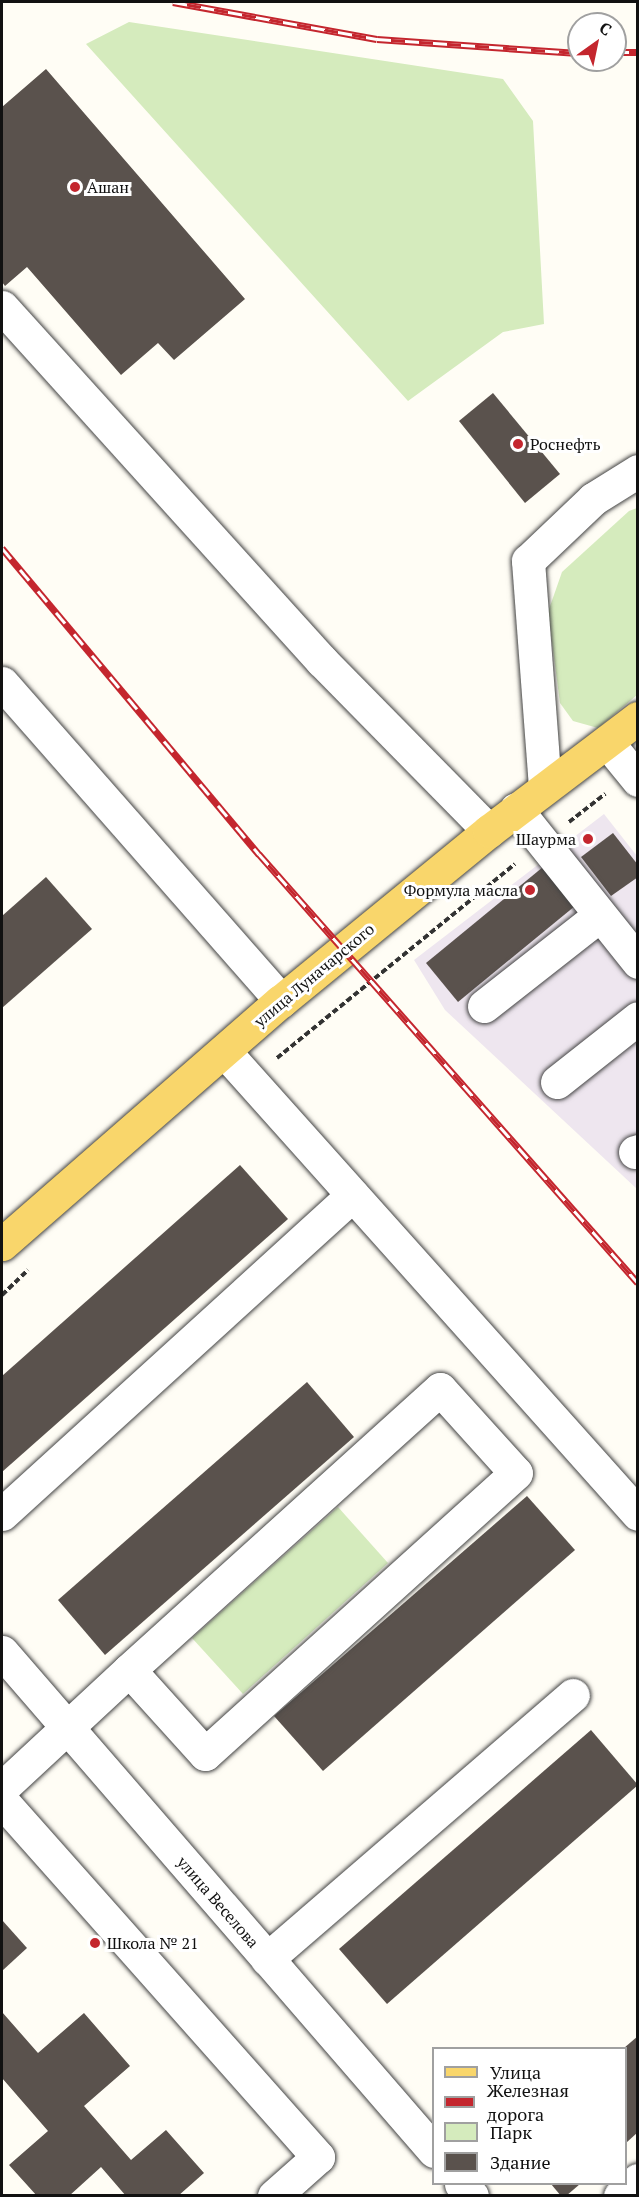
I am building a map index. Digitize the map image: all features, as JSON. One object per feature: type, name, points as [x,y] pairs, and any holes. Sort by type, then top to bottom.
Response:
[{"type":"main road","name":"улица Луначарского","points":[[2,1244],[281,1001],[545,786],[638,718]]},
{"type":"street","points":[[2,307],[322,661],[489,831]]},
{"type":"street","points":[[545,786],[528,561],[593,499],[638,471]]},
{"type":"street","points":[[2,683],[281,1001]]},
{"type":"street","points":[[607,742],[635,776]]},
{"type":"street","points":[[516,809],[638,962]]},
{"type":"street","points":[[484,1006],[600,915]]},
{"type":"street","points":[[556,1082],[638,1018]]},
{"type":"street","points":[[224,1051],[638,1514]]},
{"type":"street","points":[[2,1514],[352,1195]]},
{"type":"street","points":[[2,1788],[129,1670],[440,1389],[516,1473],[204,1754],[129,1670]]},
{"type":"street","name":"улица Веселова","points":[[2,1652],[432,2149]]},
{"type":"street","points":[[267,1959],[573,1695]]},
{"type":"street","points":[[2,1801],[318,2157],[274,2196]]},
{"type":"street","points":[[620,2196],[638,2180]]},
{"type":"path","points":[[250,1080],[371,977],[543,843],[635,776]]},
{"type":"shaded area","points":[[604,814],[637,856],[637,1189],[445,1010],[414,960]]},
{"type":"green space","points":[[129,22],[503,79],[533,121],[544,324],[503,332],[408,401],[86,44]]},
{"type":"green space","points":[[637,508],[637,695],[598,728],[573,721],[560,703],[548,612],[562,572],[629,511]]},
{"type":"green space","points":[[338,1507],[388,1563],[243,1694],[192,1638]]},
{"type":"building","name":"Ашан","points":[[46,69],[245,299],[174,360],[158,343],[121,375],[27,267],[5,286],[2,282],[2,107]]},
{"type":"building","points":[[493,393],[560,474],[525,503],[459,421]]},
{"type":"building","points":[[613,833],[638,865],[638,877],[611,896],[581,857]]},
{"type":"building","points":[[543,867],[575,906],[458,1002],[426,963]]},
{"type":"building","points":[[46,877],[92,929],[2,1008],[2,916]]},
{"type":"building","points":[[240,1165],[288,1219],[2,1472],[2,1376]]},
{"type":"building","points":[[307,1382],[354,1437],[105,1655],[58,1600]]},
{"type":"building","points":[[527,1496],[575,1550],[323,1771],[274,1716]]},
{"type":"building","points":[[591,1730],[638,1785],[387,2004],[339,1949]]},
{"type":"building","points":[[2,1920],[27,1948],[2,1971]]},
{"type":"building","points":[[2,2012],[38,2053],[84,2013],[130,2066],[84,2106],[131,2160],[166,2130],[204,2173],[178,2196],[126,2196],[101,2167],[69,2196],[37,2196],[9,2165],[48,2131],[2,2078]]},
{"type":"building","points":[[638,2036],[638,2132],[627,2142],[627,2047],[625,2047]]},
{"type":"building","points":[[552,2185],[579,2185],[566,2196],[561,2196]]},
{"type":"railway","points":[[173,2],[377,39],[567,52]]},
{"type":"railway","points":[[627,52],[638,52]]},
{"type":"railway","points":[[2,548],[259,854],[638,1283]]},
{"type":"place","name":"Ашан","points":[[75,187]]},
{"type":"place","name":"Роснефть","points":[[518,444]]},
{"type":"place","name":"Шаурма","points":[[588,839]]},
{"type":"place","name":"Формула масла","points":[[530,890]]},
{"type":"place","name":"Школа № 21","points":[[95,1943]]}]
